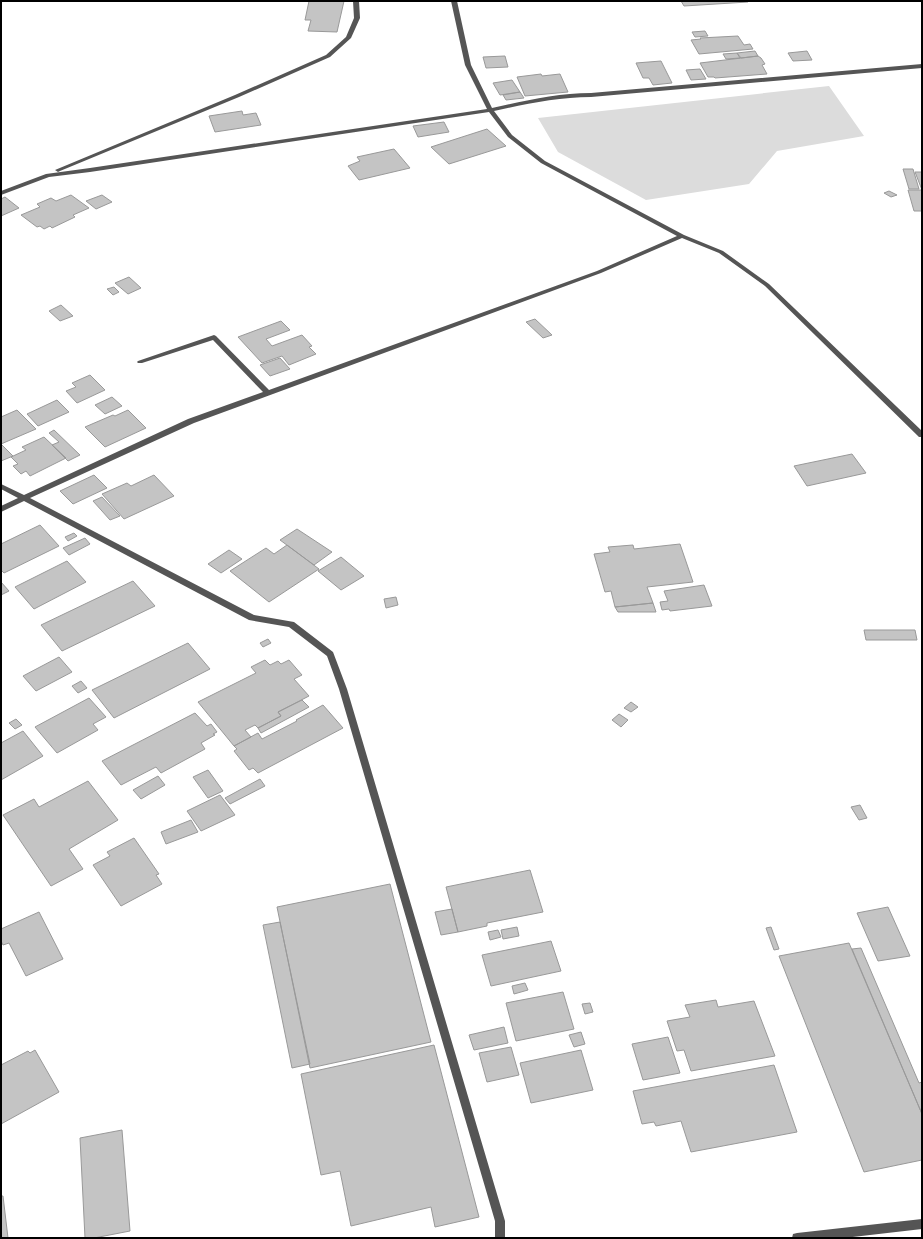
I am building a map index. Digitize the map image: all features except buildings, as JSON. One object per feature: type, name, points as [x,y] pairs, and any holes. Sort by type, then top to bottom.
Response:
[{"type":"street","points":[[1,193],[48,175],[237,96],[328,56],[348,38],[357,18],[356,1]]},
{"type":"street","points":[[454,1],[468,65],[490,110],[510,136],[543,162],[682,236],[721,252],[767,286],[922,435]]},
{"type":"street","points":[[48,175],[98,169],[490,110],[532,101],[581,95],[591,96],[922,66]]},
{"type":"street","points":[[1,509],[191,422],[599,272],[682,236]]},
{"type":"street","points":[[140,362],[214,336],[268,393]]},
{"type":"street","points":[[1,486],[252,618],[291,624],[330,654],[343,689],[500,1221],[500,1238]]},
{"type":"street","points":[[797,1238],[818,1237],[922,1224]]},
{"type":"shaded area","points":[[829,86],[864,136],[777,151],[749,184],[646,200],[558,152],[538,118]]}]
